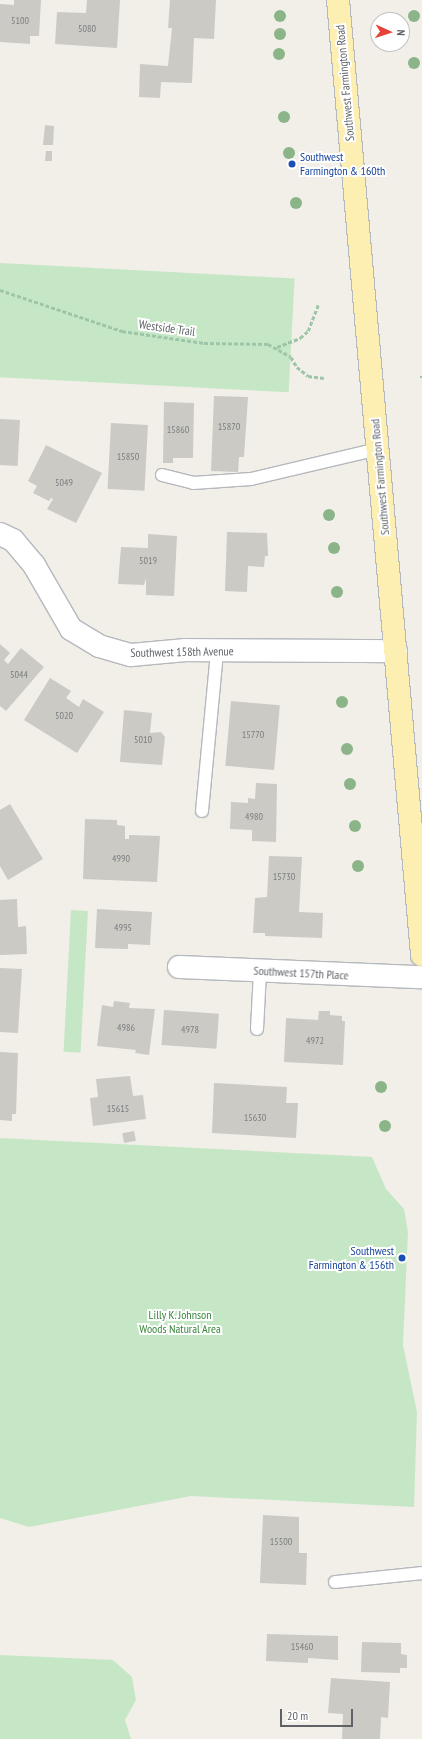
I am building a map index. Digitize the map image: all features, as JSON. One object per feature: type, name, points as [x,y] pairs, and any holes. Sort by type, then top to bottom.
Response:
[{"type":"main road","name":"Southwest Farmington Road","points":[[338,0],[422,955]]},
{"type":"street","name":"Southwest 158th Avenue","points":[[0,534],[13,540],[34,565],[71,629],[99,646],[131,655],[186,650],[396,651]]},
{"type":"street","name":"Southwest 157th Place","points":[[179,967],[422,977]]},
{"type":"lane","points":[[162,475],[193,483],[251,479],[378,449]]},
{"type":"lane","points":[[202,811],[217,651]]},
{"type":"lane","points":[[257,1029],[260,971]]},
{"type":"lane","points":[[335,1582],[422,1573]]},
{"type":"path","name":"Westside Trail","points":[[0,290],[122,330],[204,343],[257,342],[276,347],[291,357],[297,368],[308,376],[324,378]]},
{"type":"path","points":[[276,347],[300,338],[308,331],[318,305]]},
{"type":"green space","points":[[0,263],[295,278],[289,392],[0,377]]},
{"type":"green space","points":[[71,910],[88,911],[81,1053],[64,1052]]},
{"type":"green space","name":"Lilly K. Johnson Woods Natural Area","points":[[0,1138],[372,1157],[386,1189],[404,1209],[408,1232],[403,1345],[417,1412],[414,1507],[191,1496],[29,1527],[0,1518]]},
{"type":"green space","points":[[0,1655],[113,1660],[132,1677],[136,1700],[125,1720],[131,1739],[0,1739]]},
{"type":"building","points":[[14,0],[41,0],[39,36],[30,36],[30,44],[0,42],[0,4],[14,5]]},
{"type":"building","points":[[87,0],[120,0],[117,48],[55,44],[57,12],[86,13]]},
{"type":"building","points":[[170,0],[216,0],[214,39],[194,38],[192,83],[161,82],[160,98],[139,97],[140,64],[168,66],[172,28],[168,28]]},
{"type":"building","points":[[45,125],[54,126],[53,145],[43,145]]},
{"type":"building","points":[[46,151],[52,151],[52,161],[45,161]]},
{"type":"building","points":[[214,396],[248,397],[244,457],[239,457],[238,472],[211,471]]},
{"type":"building","points":[[164,402],[194,403],[193,458],[173,458],[173,463],[163,463]]},
{"type":"building","points":[[0,419],[20,420],[18,466],[0,465]]},
{"type":"building","points":[[111,423],[148,425],[144,491],[108,489]]},
{"type":"building","points":[[46,445],[102,473],[76,523],[47,509],[53,499],[51,498],[49,501],[33,493],[37,486],[28,481]]},
{"type":"building","points":[[227,532],[267,533],[268,556],[265,556],[264,567],[248,566],[247,592],[225,591]]},
{"type":"building","points":[[148,534],[177,536],[174,596],[146,595],[146,578],[144,585],[118,584],[121,547],[148,548]]},
{"type":"building","points":[[0,644],[10,653],[4,660],[8,664],[21,648],[44,667],[6,711],[0,706]]},
{"type":"building","points":[[50,678],[71,691],[66,698],[79,707],[83,699],[104,712],[77,753],[24,720]]},
{"type":"building","points":[[231,701],[280,705],[274,770],[225,766]]},
{"type":"building","points":[[124,710],[152,713],[150,733],[161,732],[165,737],[162,765],[120,762]]},
{"type":"building","points":[[256,783],[277,784],[276,842],[252,841],[252,830],[230,829],[231,802],[248,803],[248,798],[255,799]]},
{"type":"building","points":[[10,804],[43,859],[8,880],[0,866],[0,810]]},
{"type":"building","points":[[85,819],[117,820],[117,825],[125,826],[125,839],[129,839],[129,835],[160,836],[157,882],[83,879]]},
{"type":"building","points":[[269,856],[302,857],[299,912],[323,913],[322,938],[265,936],[265,933],[253,933],[255,898],[267,897]]},
{"type":"building","points":[[17,899],[18,927],[26,926],[27,954],[0,955],[0,900]]},
{"type":"building","points":[[97,909],[152,912],[150,945],[128,944],[128,949],[95,948]]},
{"type":"building","points":[[0,968],[22,969],[18,1033],[0,1032]]},
{"type":"building","points":[[114,1001],[130,1003],[129,1008],[155,1009],[149,1055],[135,1053],[136,1050],[97,1046],[102,1005],[113,1007]]},
{"type":"building","points":[[164,1010],[219,1014],[216,1049],[162,1045]]},
{"type":"building","points":[[319,1011],[330,1011],[330,1015],[342,1016],[342,1021],[345,1021],[343,1065],[284,1062],[286,1018],[318,1020]]},
{"type":"building","points":[[0,1052],[18,1053],[16,1114],[12,1114],[12,1121],[0,1120]]},
{"type":"building","points":[[130,1076],[133,1096],[143,1095],[146,1119],[93,1126],[90,1098],[98,1097],[96,1079]]},
{"type":"building","points":[[214,1083],[287,1087],[286,1103],[298,1103],[296,1138],[212,1133]]},
{"type":"building","points":[[134,1131],[136,1141],[124,1143],[122,1133]]},
{"type":"building","points":[[263,1515],[299,1517],[299,1553],[307,1553],[306,1585],[260,1583]]},
{"type":"building","points":[[267,1634],[338,1636],[338,1660],[308,1658],[308,1663],[266,1661]]},
{"type":"building","points":[[362,1642],[401,1643],[401,1654],[407,1655],[407,1668],[400,1668],[400,1673],[361,1672]]},
{"type":"building","points":[[331,1678],[390,1682],[388,1718],[381,1717],[380,1739],[342,1739],[343,1714],[328,1713]]},
{"type":"place","name":"Southwest Farmington & 160th","points":[[292,164]]},
{"type":"place","name":"Southwest Farmington & 156th","points":[[402,1258]]}]
